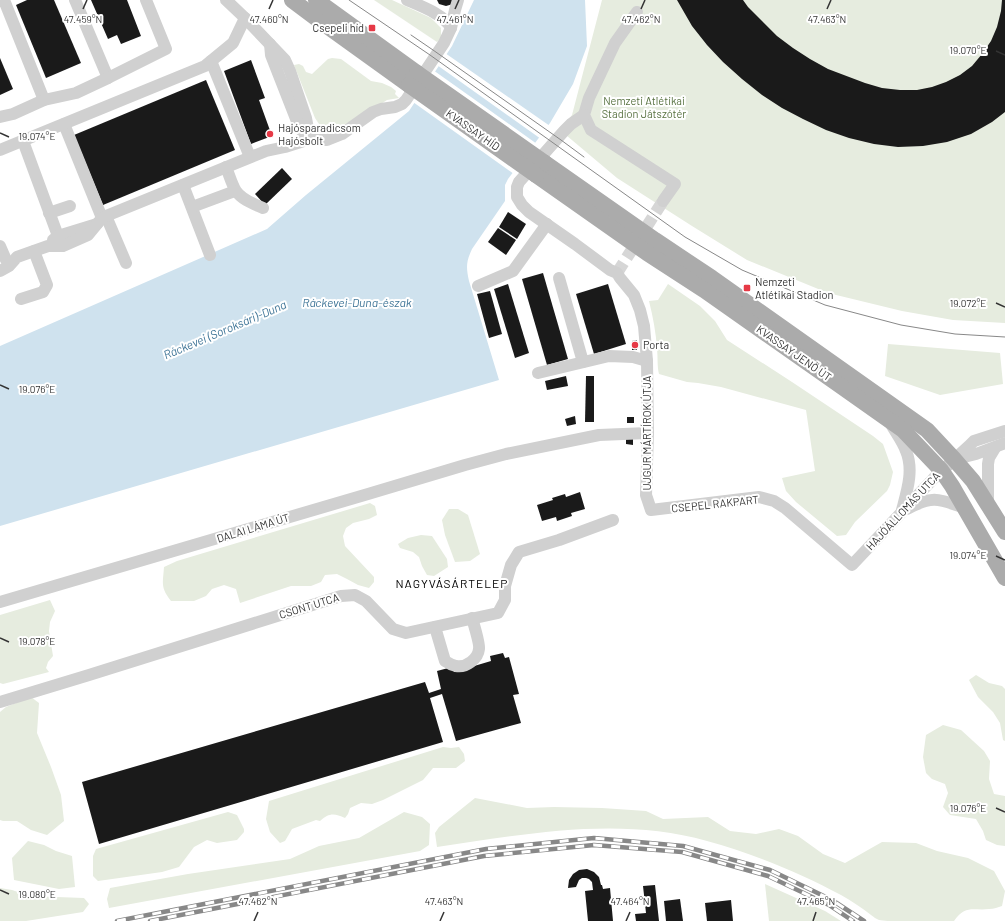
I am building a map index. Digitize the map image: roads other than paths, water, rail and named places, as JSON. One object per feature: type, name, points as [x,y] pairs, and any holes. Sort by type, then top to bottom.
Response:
[{"type":"main road","points":[[292,0],[316,18],[413,79]]},
{"type":"main road","points":[[316,0],[413,79]]},
{"type":"main road","name":"KVASSAY HÍD","points":[[413,79],[541,169]]},
{"type":"main road","name":"KVASSAY JENŐ ÚT","points":[[541,169],[647,253],[704,290],[902,430],[942,470],[1005,578]]},
{"type":"main road","name":"KVASSAY JENŐ ÚT","points":[[541,169],[655,240],[712,278],[927,430],[973,481],[1005,532]]},
{"type":"street","points":[[4,0],[44,100]]},
{"type":"street","points":[[76,0],[108,78]]},
{"type":"street","points":[[0,117],[13,114],[44,100],[76,93],[166,49],[146,0]]},
{"type":"street","points":[[226,0],[270,44],[271,55],[300,129],[310,139]]},
{"type":"street","points":[[407,0],[444,19],[452,28]]},
{"type":"street","points":[[47,246],[58,236],[250,157],[310,139],[328,140],[342,134],[373,112],[402,104],[444,43],[452,28],[458,0]]},
{"type":"street","points":[[637,12],[615,44],[589,98],[584,115],[591,130],[675,184],[663,201]]},
{"type":"street","points":[[0,150],[204,66],[233,43],[245,18]]},
{"type":"street","points":[[211,61],[250,157]]},
{"type":"street","name":"UJGUR MÁRTÍROK ÚTJA","points":[[584,115],[563,132],[519,182],[517,187],[518,197],[522,205],[530,212],[610,270],[617,273],[634,295],[644,326],[648,433],[646,495],[651,510]]},
{"type":"street","points":[[64,124],[101,219],[126,263]]},
{"type":"street","points":[[23,141],[58,236]]},
{"type":"street","points":[[226,167],[235,191],[243,198],[264,208]]},
{"type":"street","points":[[183,185],[210,255]]},
{"type":"street","points":[[192,207],[235,191]]},
{"type":"street","points":[[50,213],[70,206]]},
{"type":"street","points":[[0,246],[6,262],[47,246],[63,246],[88,236],[101,219]]},
{"type":"street","points":[[478,286],[513,271],[547,224]]},
{"type":"street","points":[[21,299],[43,292],[47,284],[34,251]]},
{"type":"street","points":[[558,278],[583,362]]},
{"type":"street","points":[[538,373],[609,356],[646,357]]},
{"type":"street","points":[[888,419],[906,451],[910,463],[908,488],[901,513]]},
{"type":"street","name":"HAJÓÁLLOMÁS UTCA","points":[[852,565],[954,459],[974,442],[1005,431]]},
{"type":"street","points":[[0,602],[375,491],[506,454],[599,435],[648,433]]},
{"type":"street","points":[[988,504],[989,458],[1000,446]]},
{"type":"street","name":"HAJÓÁLLOMÁS UTCA","points":[[954,459],[1000,446]]},
{"type":"street","name":"CSEPEL RAKPART","points":[[651,510],[759,497],[774,501],[785,508],[852,565]]},
{"type":"street","points":[[901,513],[917,504],[929,500],[942,501],[965,508]]},
{"type":"street","name":"CSONT UTCA","points":[[0,702],[341,596],[355,595],[366,601],[393,629],[406,633],[498,613],[505,600],[505,586],[511,565],[519,552],[559,540],[613,520]]},
{"type":"street","points":[[435,627],[445,661],[454,666],[460,666],[471,662],[476,658],[479,648],[472,618]]},
{"type":"water","name":"Ráckevei-Duna-észak","points":[[474,0],[585,0],[587,46],[573,84],[550,123],[508,179],[505,185],[505,201],[472,249],[468,261],[467,268],[469,281],[499,380],[0,526],[0,346],[267,229],[306,195],[409,111],[452,46]]},
{"type":"tunnel","points":[[617,273],[663,201]]},
{"type":"tram line","points":[[349,0],[430,55],[685,237],[742,270],[825,305],[901,325],[955,334],[1005,337]]},
{"type":"tram line","points":[[411,35],[584,157]]},
{"type":"railway","points":[[117,921],[486,849],[594,838],[683,846],[770,870],[832,900],[864,921]]},
{"type":"railway","points":[[150,921],[484,856],[594,845],[682,852],[768,876],[829,905],[853,921]]},
{"type":"place","name":"Csepeli híd","points":[[372,28]]},
{"type":"place","name":"Hajósparadicsom Hajósbolt","points":[[270,134]]},
{"type":"place","name":"Nemzeti Atlétikai Stadion","points":[[747,288]]},
{"type":"place","name":"Porta","points":[[635,345]]},
{"type":"district","name":"NAGYVÁSÁRTELEP","points":[[452,584]]},
{"type":"park label","name":"Nemzeti Atlétikai Stadion Játszótér","points":[[644,107]]},
{"type":"water label","name":"Ráckevei (Soroksári)-Duna","points":[[225,330]]}]
